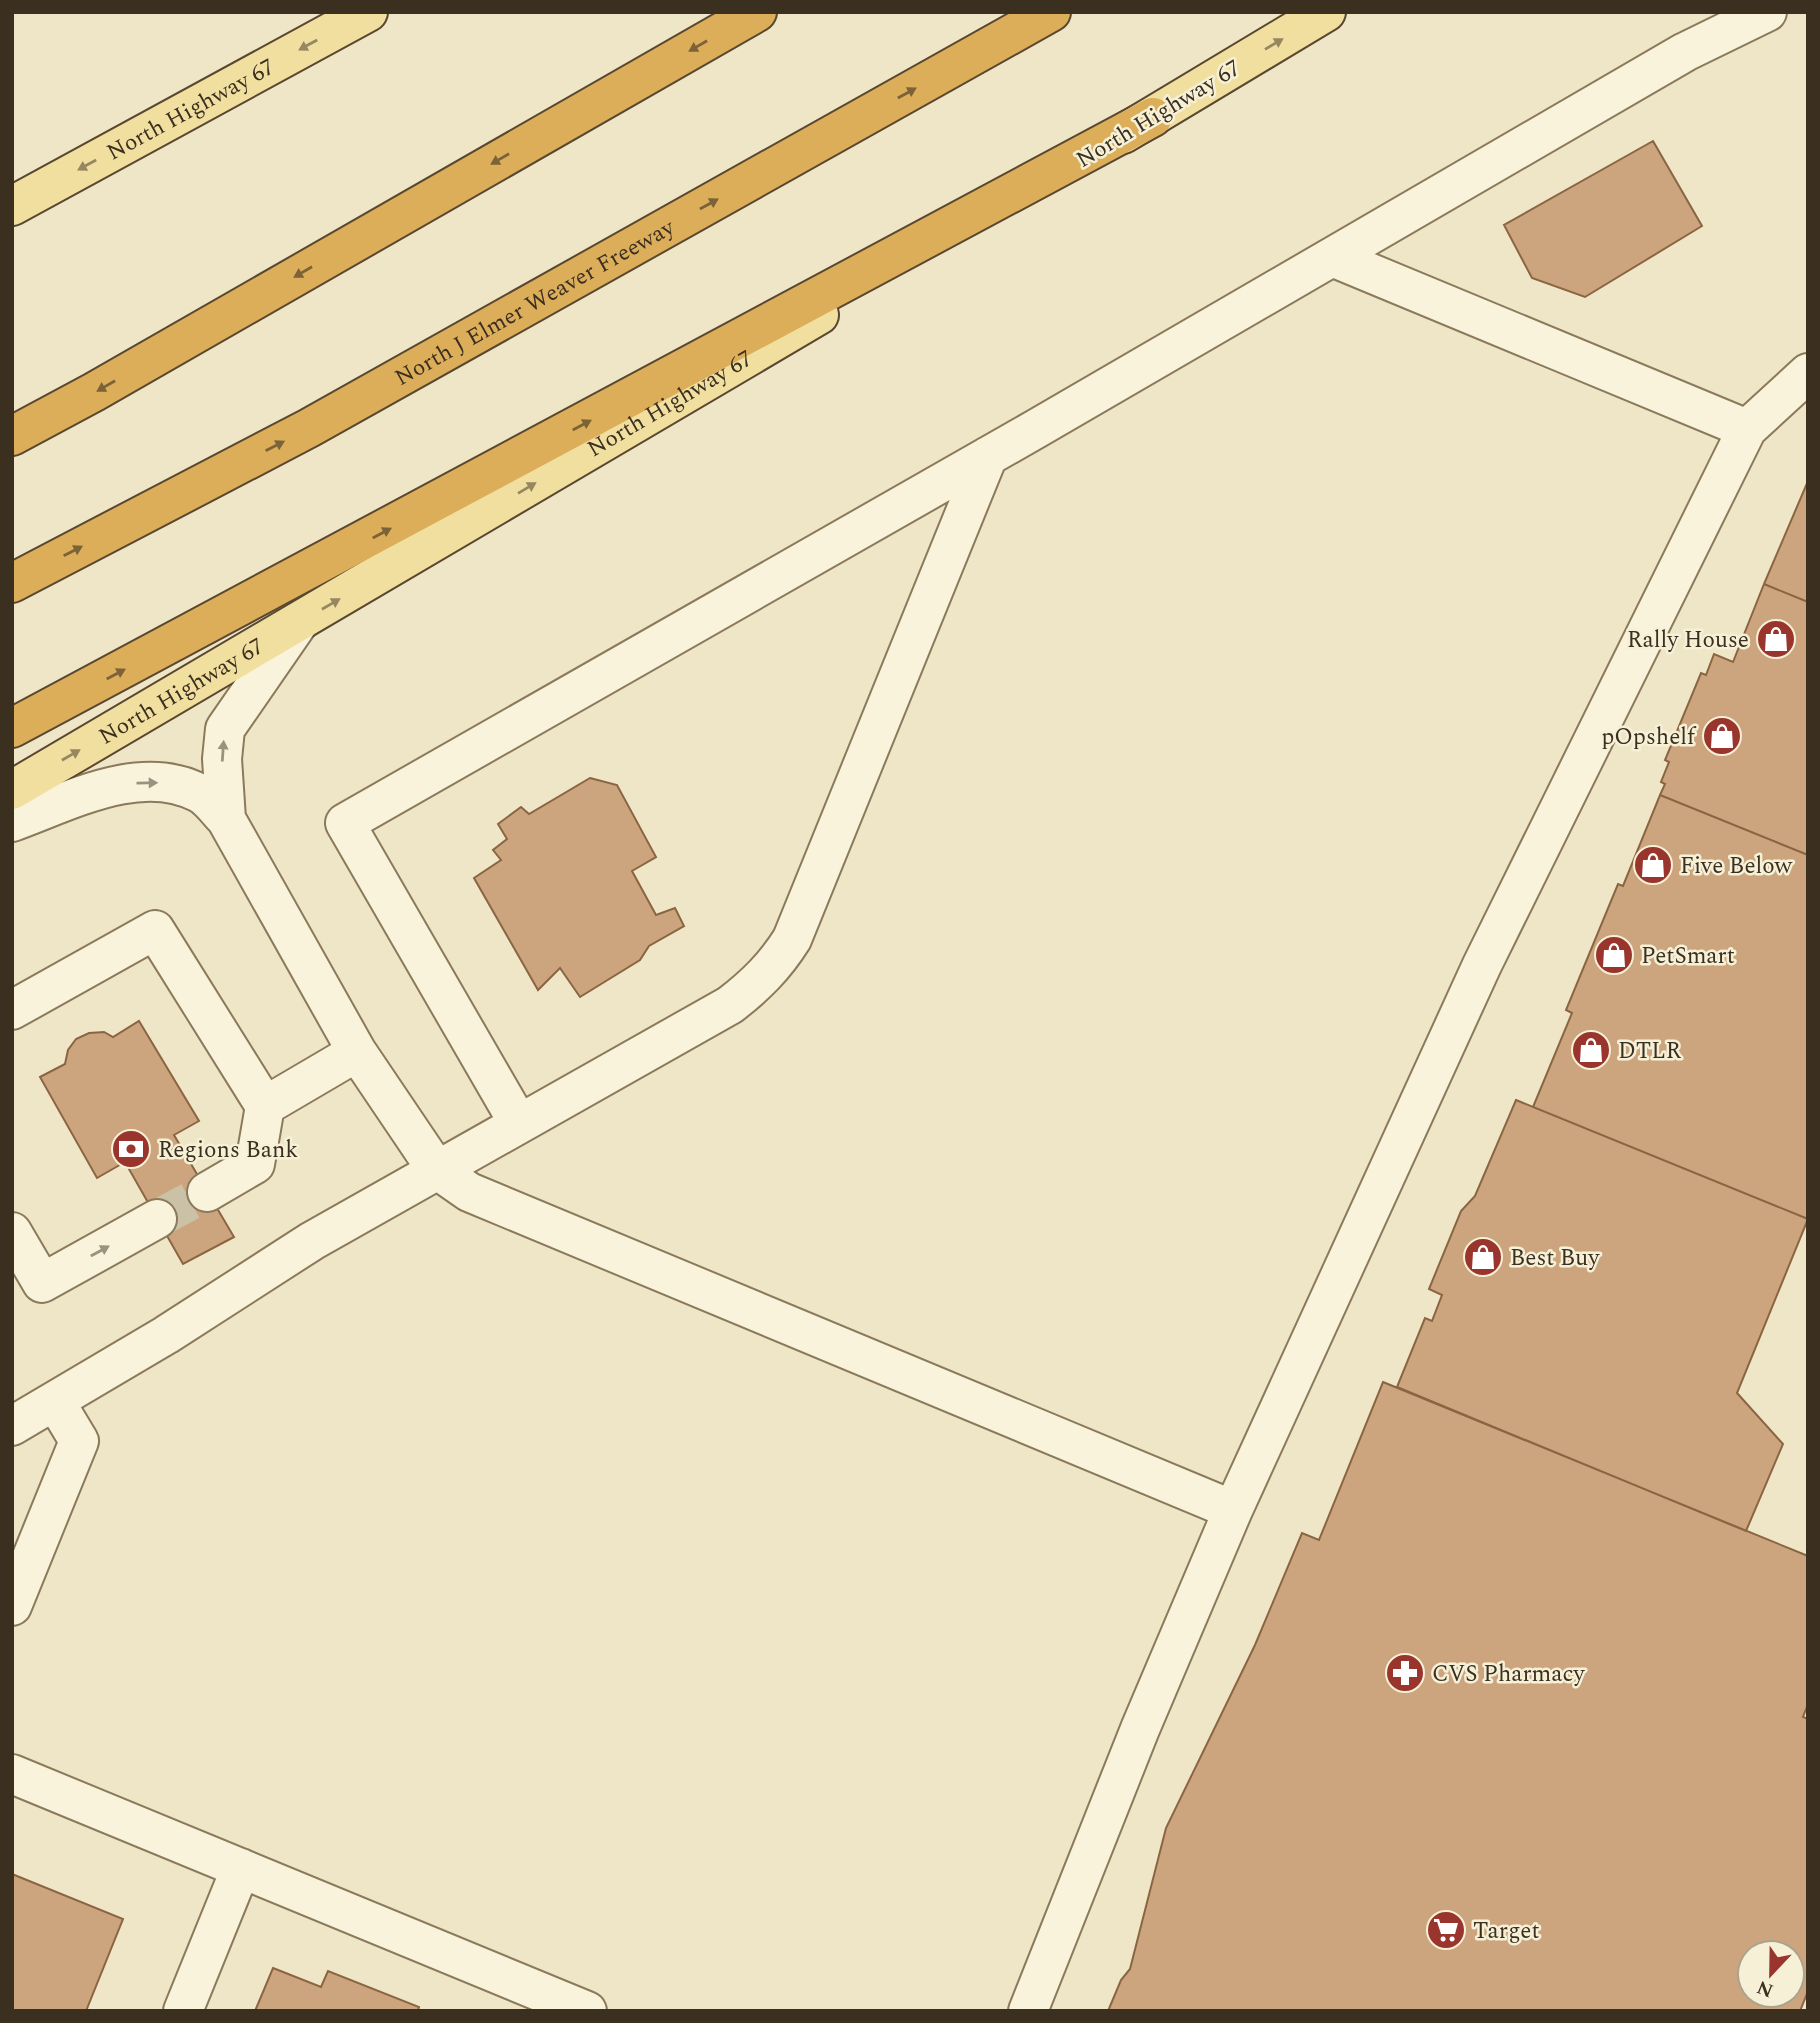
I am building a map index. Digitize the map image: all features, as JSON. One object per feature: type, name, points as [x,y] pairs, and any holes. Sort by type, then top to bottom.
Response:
[{"type":"highway","points":[[12,436],[94,392],[757,12]]},
{"type":"highway","name":"North J Elmer Weaver Freeway","points":[[12,583],[309,428],[1051,12]]},
{"type":"highway","points":[[12,729],[1153,117]]},
{"type":"main road","name":"North Highway 67","points":[[12,206],[368,12]]},
{"type":"main road","name":"North Highway 67","points":[[12,790],[1153,117],[1326,12]]},
{"type":"lane","points":[[519,1124],[345,823],[988,456],[1685,52],[1767,12]]},
{"type":"lane","points":[[1332,257],[1747,429]]},
{"type":"lane","points":[[1028,2011],[1140,1729],[1233,1510],[1482,965],[1747,429],[1808,373]]},
{"type":"lane","points":[[27,1409],[166,1335],[312,1241],[730,1005],[778,963],[792,939],[988,456]]},
{"type":"lane","points":[[226,819],[222,759],[225,729],[299,622]]},
{"type":"lane","points":[[12,822],[120,783],[160,783],[199,793],[226,819],[357,1052],[436,1170],[469,1192],[1233,1510]]},
{"type":"lane","points":[[12,1010],[155,930],[265,1106],[255,1164],[207,1192]]},
{"type":"lane","points":[[265,1106],[357,1052]]},
{"type":"lane","points":[[12,1232],[42,1283],[157,1219]]},
{"type":"lane","points":[[12,1606],[79,1441],[27,1409]]},
{"type":"lane","points":[[12,1774],[587,2011]]},
{"type":"lane","points":[[183,2011],[240,1868]]},
{"type":"building","points":[[1653,141],[1702,226],[1585,297],[1532,278],[1504,225]]},
{"type":"building","points":[[1808,481],[1808,602],[1764,584]]},
{"type":"building","points":[[1764,584],[1808,602],[1808,855],[1660,795],[1665,784],[1661,782],[1669,762],[1665,760],[1701,673],[1706,675],[1714,654],[1733,662]]},
{"type":"building","points":[[590,778],[617,785],[656,857],[632,871],[656,915],[675,908],[684,926],[649,946],[640,960],[580,997],[560,968],[538,990],[474,878],[501,860],[493,850],[507,839],[498,824],[521,807],[529,814]]},
{"type":"building","points":[[1660,795],[1808,855],[1808,1219],[1533,1107],[1572,1013],[1566,1010],[1618,884],[1623,886]]},
{"type":"building","name":"Regions Bank","points":[[139,1021],[199,1121],[174,1135],[234,1237],[183,1264],[125,1162],[97,1178],[40,1077],[65,1064],[68,1050],[76,1039],[89,1033],[104,1032],[113,1037]]},
{"type":"building","points":[[1516,1100],[1808,1219],[1737,1393],[1783,1444],[1746,1531],[1397,1387],[1425,1318],[1432,1321],[1442,1295],[1429,1289],[1461,1211],[1475,1196]]},
{"type":"building","points":[[1383,1382],[1808,1556],[1808,1704],[1803,1717],[1808,1719],[1806,1996],[1806,1939],[1736,1939],[1736,2009],[1801,2009],[1800,2011],[1108,2011],[1121,1980],[1130,1969],[1166,1828],[1255,1645],[1302,1533],[1319,1540]]},
{"type":"building","points":[[12,1874],[123,1919],[86,2011],[12,2011]]},
{"type":"building","points":[[273,1968],[321,1987],[328,1971],[419,2007],[418,2011],[255,2011]]},
{"type":"tunnel","points":[[157,1219],[207,1192]]},
{"type":"place","name":"Rally House","points":[[1776,639]]},
{"type":"place","name":"pOpshelf","points":[[1722,736]]},
{"type":"place","name":"Five Below","points":[[1653,865]]},
{"type":"place","name":"PetSmart","points":[[1614,955]]},
{"type":"place","name":"DTLR","points":[[1591,1050]]},
{"type":"place","name":"Regions Bank","points":[[131,1149]]},
{"type":"place","name":"Best Buy","points":[[1483,1257]]},
{"type":"place","name":"CVS Pharmacy","points":[[1405,1673]]},
{"type":"place","name":"Target","points":[[1446,1930]]}]
